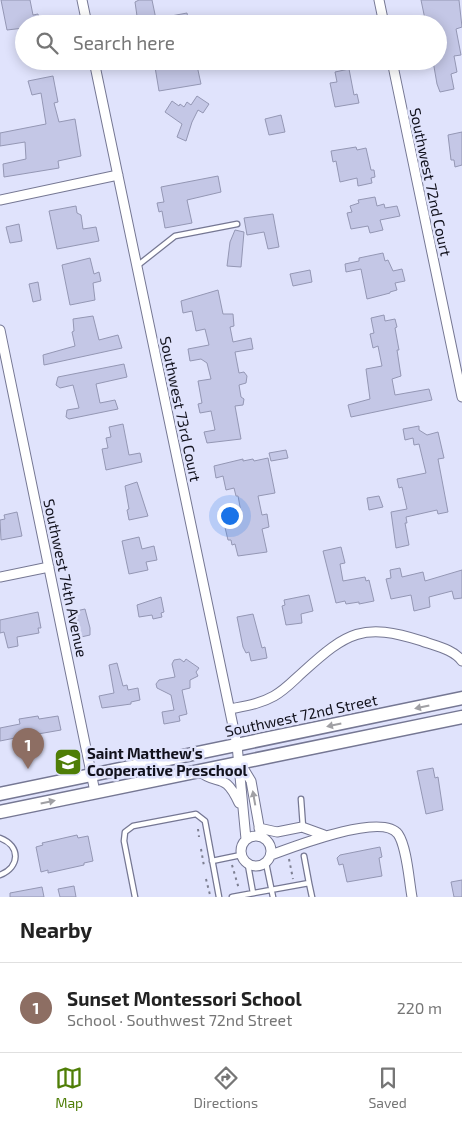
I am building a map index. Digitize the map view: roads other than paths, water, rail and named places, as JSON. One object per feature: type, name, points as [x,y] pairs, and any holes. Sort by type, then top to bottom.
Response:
[{"type":"main road","name":"Southwest 72nd Street","points":[[0,794],[462,698]]},
{"type":"main road","points":[[448,720],[462,708]]},
{"type":"main road","points":[[0,812],[462,717]]},
{"type":"street","points":[[82,0],[85,15]]},
{"type":"street","points":[[379,0],[382,15]]},
{"type":"street","name":"Southwest 73rd Court","points":[[96,70],[240,762]]},
{"type":"street","name":"Southwest 72nd Court","points":[[394,70],[462,397]]},
{"type":"street","points":[[0,200],[118,175]]},
{"type":"street","name":"Southwest 74th Avenue","points":[[0,330],[96,792]]},
{"type":"street","points":[[0,382],[10,380]]},
{"type":"street","points":[[0,577],[49,567]]},
{"type":"street","points":[[230,709],[255,704],[273,697],[337,644],[352,635],[366,631],[388,632],[415,639],[454,652],[462,661]]},
{"type":"street","points":[[240,762],[242,807],[246,839]]},
{"type":"street","points":[[240,762],[251,781],[260,832],[270,844],[269,859]]},
{"type":"street","points":[[199,771],[207,778],[220,779],[228,784],[242,807]]},
{"type":"street","points":[[324,835],[303,827],[294,827],[277,832],[260,832],[246,839],[241,847],[241,856],[248,865],[258,867],[269,859],[306,843],[316,841],[324,835],[378,826],[388,827],[395,831],[402,845],[412,897]]},
{"type":"street","points":[[303,827],[306,843]]},
{"type":"lane","points":[[137,266],[175,236],[237,224]]},
{"type":"lane","points":[[301,799],[303,827]]},
{"type":"lane","points":[[135,897],[124,835],[129,828],[198,814],[204,822],[219,897]]},
{"type":"lane","points":[[0,838],[13,846],[16,852],[16,862],[13,868],[0,876]]},
{"type":"lane","points":[[212,861],[241,856]]},
{"type":"lane","points":[[304,856],[312,897]]},
{"type":"lane","points":[[269,859],[273,897]]},
{"type":"lane","points":[[248,865],[253,893]]},
{"type":"lane","points":[[232,897],[309,883]]},
{"type":"place","name":"Saint Matthew's Cooperative Preschool","points":[[68,762]]},
{"type":"place","name":"Sunset Montessori School","points":[[28,769]]}]
